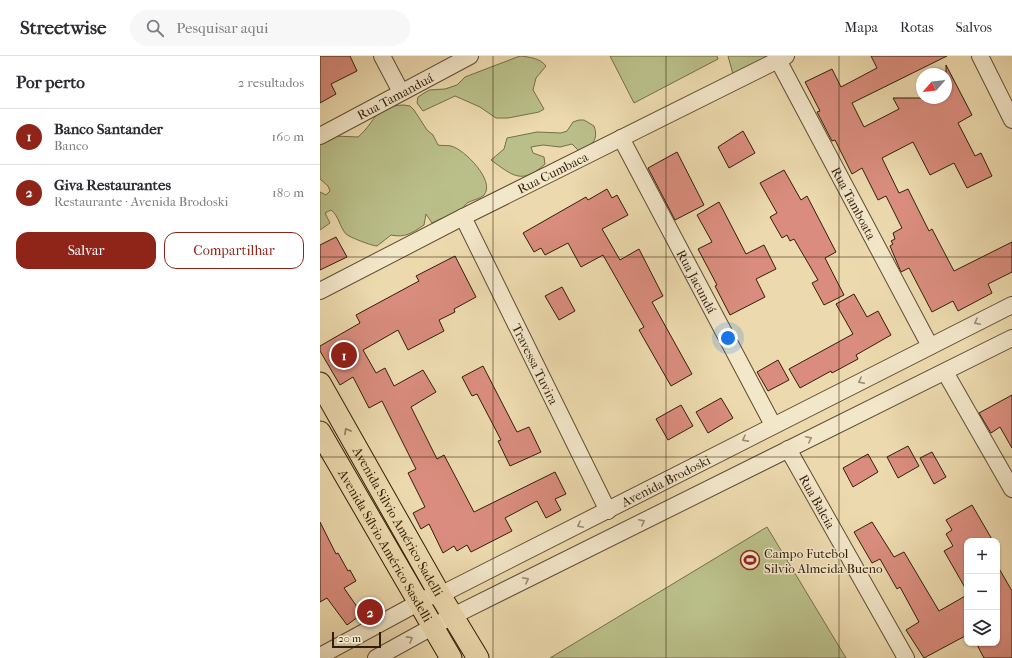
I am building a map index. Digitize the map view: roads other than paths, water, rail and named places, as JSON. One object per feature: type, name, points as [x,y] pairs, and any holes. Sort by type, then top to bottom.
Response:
[{"type":"main road","name":"Avenida Silvio Américo Sadelli","points":[[320,384],[440,595],[478,658]]},
{"type":"main road","name":"Avenida Sílvio Américo Sasdelli","points":[[320,432],[420,602],[451,658]]},
{"type":"street","points":[[382,56],[400,92]]},
{"type":"street","name":"Rua Tamanduá","points":[[320,136],[470,56]]},
{"type":"street","points":[[980,56],[1012,120]]},
{"type":"street","name":"Rua Cumbaca","points":[[320,291],[463,217],[782,58]]},
{"type":"street","name":"Rua Tamboata","points":[[782,58],[930,346]]},
{"type":"street","name":"Rua Jacundá","points":[[621,138],[773,425]]},
{"type":"street","name":"Travessa Tuvira","points":[[463,217],[608,511]]},
{"type":"street","name":"Avenida Brodoski","points":[[320,656],[429,597],[440,595],[608,511],[773,425],[1012,305]]},
{"type":"street","name":"Avenida Brodoski","points":[[376,658],[433,626],[1012,338]]},
{"type":"street","points":[[945,372],[1012,489]]},
{"type":"street","name":"Rua Baleia","points":[[788,449],[906,658]]},
{"type":"place","name":"Banco Santander","points":[[344,355]]},
{"type":"place","name":"Campo Futebol Silvio Almeida Bueno","points":[[750,560]]},
{"type":"place","name":"Giva Restaurantes","points":[[370,612]]}]
